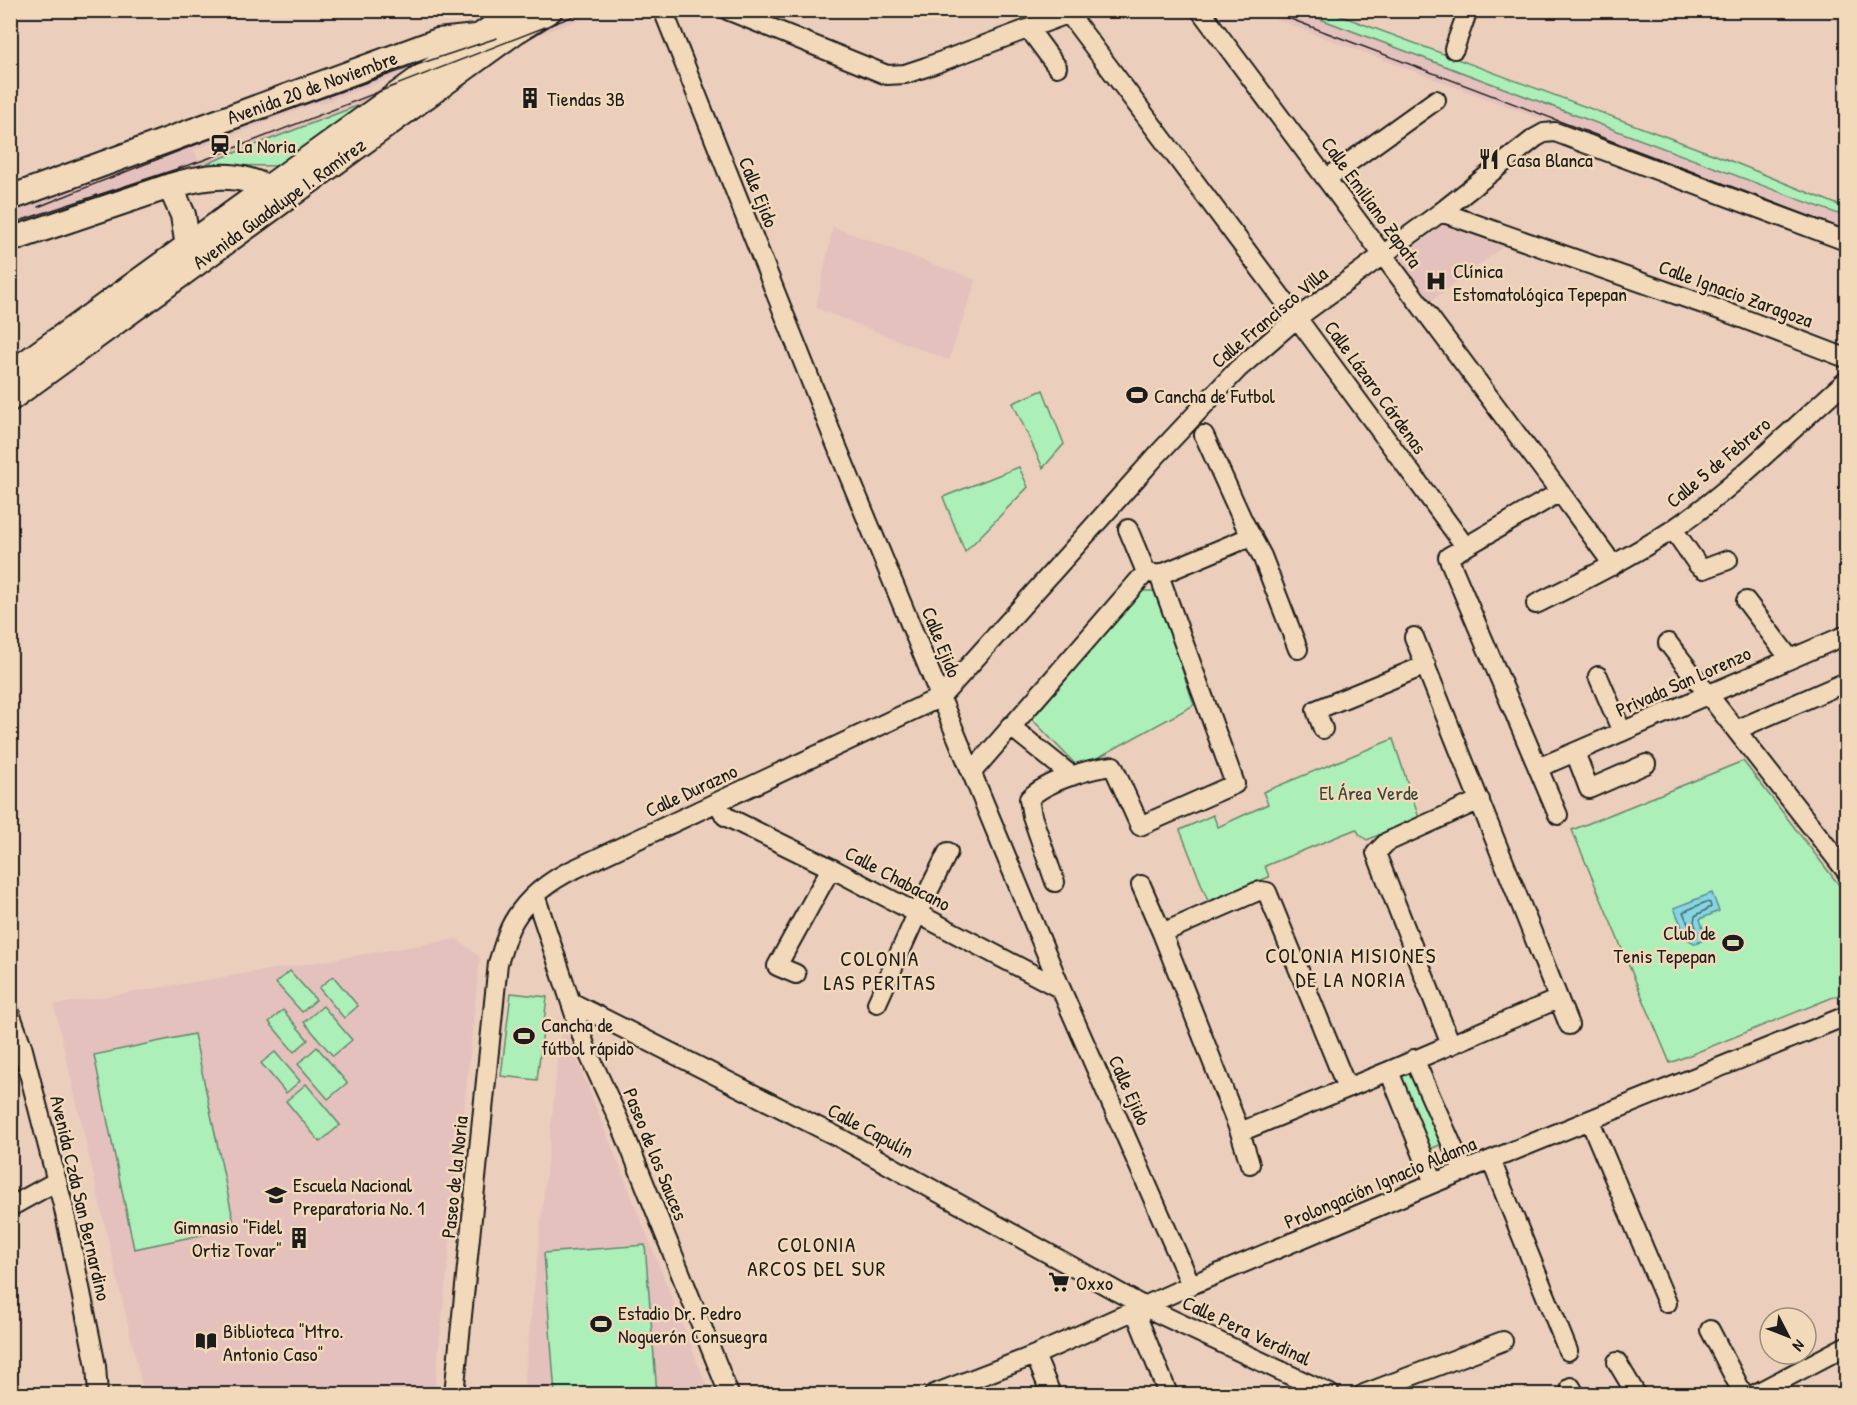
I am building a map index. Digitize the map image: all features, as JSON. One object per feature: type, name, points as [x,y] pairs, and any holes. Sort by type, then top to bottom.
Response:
[{"type":"main road","name":"Avenida Guadalupe I. Ramírez","points":[[10,399],[420,78],[517,10]]},
{"type":"main road","name":"Avenida Guadalupe I. Ramírez","points":[[10,374],[188,247],[277,192],[550,10]]},
{"type":"main road","name":"Avenida 20 de Noviembre","points":[[10,198],[438,41],[481,36]]},
{"type":"main road","points":[[10,240],[194,180],[231,177],[249,180],[277,192]]},
{"type":"main road","points":[[170,186],[183,215],[188,247]]},
{"type":"street","name":"Calle Ejido","points":[[663,10],[835,442],[1061,989],[1191,1286]]},
{"type":"street","points":[[728,10],[887,75],[905,74],[926,67],[1074,12]]},
{"type":"street","name":"Calle Emiliano Zapata","points":[[1200,10],[1560,492],[1612,566]]},
{"type":"street","points":[[1454,48],[1468,10]]},
{"type":"street","name":"Calle Lázaro Cárdenas","points":[[1074,12],[1465,546]]},
{"type":"street","points":[[1029,29],[1057,67]]},
{"type":"street","points":[[1326,179],[1437,100]]},
{"type":"street","name":"Calle Francisco Villa","points":[[941,697],[1126,489],[1238,369],[1297,318],[1544,133],[1555,132],[1846,242]]},
{"type":"street","name":"Calle Ignacio Zaragoza","points":[[1441,212],[1723,311],[1846,358]]},
{"type":"street","name":"Calle 5 de Febrero","points":[[1536,604],[1612,566],[1673,529],[1732,484],[1846,381]]},
{"type":"street","points":[[1204,435],[1252,536],[1298,649]]},
{"type":"street","points":[[1558,815],[1448,557],[1560,492]]},
{"type":"street","points":[[1055,882],[1032,816],[1029,799],[1036,792],[1072,777],[1113,766],[1140,826],[1235,784],[1153,573],[1128,529]]},
{"type":"street","points":[[1673,529],[1698,565],[1704,569],[1728,560]]},
{"type":"street","points":[[972,772],[1010,726],[1153,573],[1252,536]]},
{"type":"street","points":[[1746,601],[1790,659]]},
{"type":"street","name":"Privada San Lorenzo","points":[[1538,768],[1846,635]]},
{"type":"street","points":[[1414,637],[1569,1025]]},
{"type":"street","points":[[1668,643],[1846,871]]},
{"type":"street","points":[[1323,729],[1313,702],[1426,665]]},
{"type":"street","points":[[1598,676],[1622,732]]},
{"type":"street","points":[[1736,730],[1846,682]]},
{"type":"street","name":"Calle Durazno","points":[[498,963],[511,927],[522,909],[549,883],[941,697]]},
{"type":"street","points":[[1010,726],[1072,777]]},
{"type":"street","points":[[1575,752],[1589,789],[1646,764]]},
{"type":"street","points":[[1451,1045],[1376,853],[1387,842],[1480,800]]},
{"type":"street","name":"Calle Chabacano","points":[[718,802],[725,816],[831,868],[1061,989]]},
{"type":"street","points":[[877,1003],[948,852]]},
{"type":"street","points":[[796,975],[777,966],[831,868]]},
{"type":"street","points":[[1141,885],[1240,1132],[1250,1164]]},
{"type":"street","points":[[1162,933],[1256,892],[1267,892],[1347,1088]]},
{"type":"street","name":"Paseo de los Sauces","points":[[536,895],[586,1048],[621,1125],[729,1395]]},
{"type":"street","name":"Paseo de la Noria","points":[[454,1395],[498,963]]},
{"type":"street","points":[[1240,1132],[1558,999]]},
{"type":"street","name":"Calle Capulín","points":[[571,1002],[842,1139],[1140,1309]]},
{"type":"street","name":"Avenida Czda San Bernardino","points":[[10,1013],[16,1049],[64,1209],[96,1366],[98,1395]]},
{"type":"street","name":"Prolongación Ignacio Aldama","points":[[934,1394],[1035,1355],[1434,1183],[1846,1016]]},
{"type":"street","points":[[1414,1059],[1464,1172]]},
{"type":"street","points":[[1389,1071],[1434,1183]]},
{"type":"street","points":[[1590,1121],[1667,1303]]},
{"type":"street","points":[[1491,1160],[1568,1351]]},
{"type":"street","points":[[10,1207],[57,1181]]},
{"type":"street","points":[[1140,1309],[1168,1395]]},
{"type":"street","name":"Calle Pera Verdinal","points":[[1140,1309],[1330,1395]]},
{"type":"street","points":[[1710,1330],[1743,1395]]},
{"type":"street","points":[[1364,1395],[1503,1341]]},
{"type":"street","points":[[1755,1395],[1846,1346]]},
{"type":"street","points":[[1035,1355],[1051,1395]]},
{"type":"street","points":[[1617,1362],[1636,1395]]},
{"type":"shaded area","points":[[562,11],[603,11],[533,37]]},
{"type":"shaded area","points":[[1254,11],[1299,11],[1449,67],[1846,217],[1846,234]]},
{"type":"shaded area","points":[[405,65],[406,73],[320,104],[319,102],[194,150],[198,160],[323,113],[389,85],[389,94],[203,165],[11,229],[11,211]]},
{"type":"shaded area","name":"Clínica Estomatológica Tepepan","points":[[1445,223],[1505,245],[1430,302],[1399,260]]},
{"type":"shaded area","points":[[833,227],[976,280],[949,360],[816,308]]},
{"type":"shaded area","name":"Escuela Nacional Preparatoria No. 1","points":[[457,939],[480,957],[434,1394],[141,1394],[142,1385],[54,1005]]},
{"type":"shaded area","points":[[562,1022],[710,1394],[523,1394]]},
{"type":"green space","points":[[1299,11],[1328,11],[1726,159],[1846,208],[1846,217]]},
{"type":"green space","points":[[388,94],[278,166],[203,165]]},
{"type":"green space","points":[[1043,390],[1064,444],[1043,468],[1013,403]]},
{"type":"green space","points":[[1019,467],[1028,487],[965,552],[943,497]]},
{"type":"green space","points":[[1142,591],[1156,591],[1194,705],[1079,768],[1032,719]]},
{"type":"green space","name":"El Área Verde","points":[[1393,739],[1419,818],[1367,840],[1356,829],[1265,866],[1269,877],[1208,901],[1180,830],[1213,815],[1218,827],[1268,804],[1263,792]]},
{"type":"green space","name":"Club de Tenis Tepepan","points":[[1743,761],[1846,894],[1846,992],[1670,1063],[1572,830]]},
{"type":"green space","points":[[290,971],[316,1000],[302,1012],[276,983]]},
{"type":"green space","points":[[333,976],[358,1006],[344,1018],[319,988]]},
{"type":"green space","name":"Cancha de fútbol rápido","points":[[511,993],[547,997],[537,1080],[501,1076]]},
{"type":"green space","points":[[323,1006],[352,1040],[333,1056],[304,1022]]},
{"type":"green space","points":[[283,1010],[308,1040],[294,1052],[269,1022]]},
{"type":"green space","points":[[194,1034],[235,1228],[134,1249],[94,1055]]},
{"type":"green space","points":[[317,1047],[347,1083],[328,1099],[298,1064]]},
{"type":"green space","points":[[275,1052],[300,1081],[286,1093],[261,1063]]},
{"type":"green space","points":[[1407,1071],[1411,1074],[1442,1144],[1428,1150],[1399,1073]]},
{"type":"green space","points":[[306,1084],[340,1125],[320,1142],[286,1101]]},
{"type":"green space","name":"Estadio Dr. Pedro Noguerón Consuegra","points":[[645,1245],[657,1394],[555,1394],[544,1253]]},
{"type":"water","points":[[1712,893],[1719,911],[1700,919],[1704,932],[1703,940],[1696,944],[1687,939],[1674,908]]},
{"type":"tram line","points":[[10,224],[204,160],[589,10]]},
{"type":"tram line","points":[[1267,10],[1846,230]]},
{"type":"tram line","points":[[38,207],[266,118],[497,38]]},
{"type":"place","name":"Tiendas 3B","points":[[530,98]]},
{"type":"place","name":"La Noria","points":[[220,145]]},
{"type":"place","name":"Casa Blanca","points":[[1489,159]]},
{"type":"place","name":"Clínica Estomatológica Tepepan","points":[[1436,281]]},
{"type":"place","name":"Cancha de Futbol","points":[[1137,395]]},
{"type":"place","name":"Club de Tenis Tepepan","points":[[1733,943]]},
{"type":"place","name":"Cancha de fútbol rápido","points":[[524,1036]]},
{"type":"place","name":"Escuela Nacional Preparatoria No. 1","points":[[276,1195]]},
{"type":"place","name":"Gimnasio \"Fidel Ortiz Tovar\"","points":[[299,1238]]},
{"type":"place","name":"Oxxo","points":[[1059,1282]]},
{"type":"place","name":"Estadio Dr. Pedro Noguerón Consuegra","points":[[601,1324]]},
{"type":"place","name":"Biblioteca \"Mtro. Antonio Caso\"","points":[[206,1341]]},
{"type":"district","name":"COLONIA MISIONES DE LA NORIA","points":[[1351,967]]},
{"type":"district","name":"COLONIA LAS PERITAS","points":[[880,970]]},
{"type":"district","name":"COLONIA ARCOS DEL SUR","points":[[817,1256]]}]
